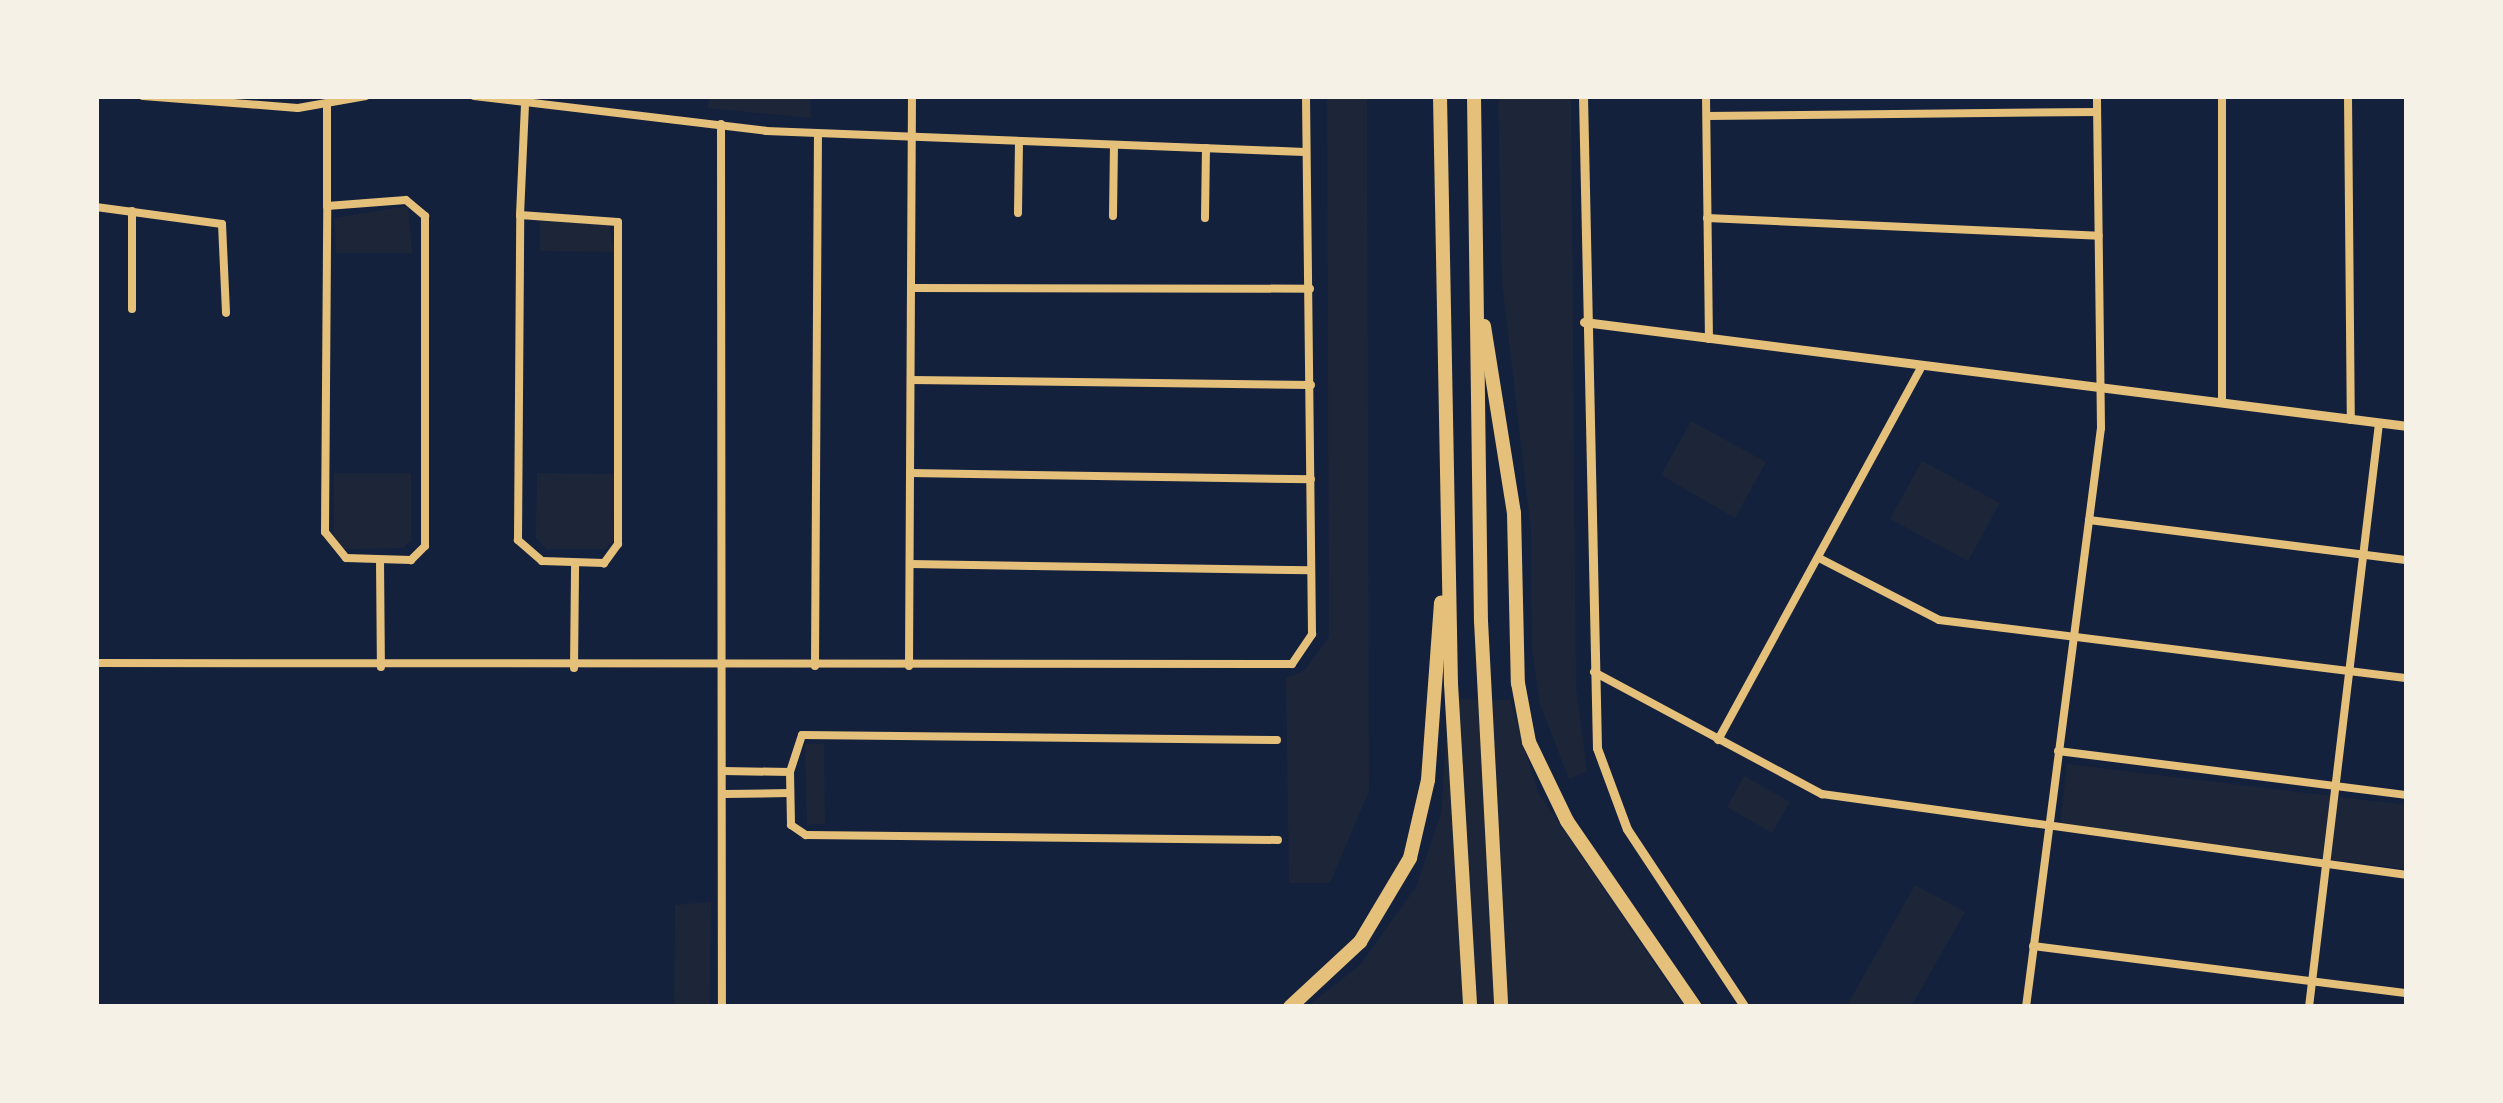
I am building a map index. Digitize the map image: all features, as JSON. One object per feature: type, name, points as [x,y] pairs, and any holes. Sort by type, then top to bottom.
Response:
[{"type":"highway","points":[[1441,96],[1447,549],[1470,1007]]},
{"type":"highway","points":[[1474,96],[1483,692],[1501,1007]]},
{"type":"highway","points":[[1476,267],[1514,513],[1519,683],[1529,742],[1559,808],[1695,1007]]},
{"type":"highway","points":[[1290,1007],[1360,942],[1410,858],[1428,780],[1447,549]]},
{"type":"street","points":[[143,96],[327,104],[366,96]]},
{"type":"street","points":[[474,96],[818,134],[1305,152]]},
{"type":"street","points":[[909,666],[912,96]]},
{"type":"street","points":[[96,662],[381,668],[718,664],[1274,668],[1308,647],[1311,385],[1306,96]]},
{"type":"street","points":[[1583,96],[1591,670],[1597,748],[1617,810],[1744,1007]]},
{"type":"street","points":[[1706,96],[1708,339]]},
{"type":"street","points":[[2026,1007],[2089,520],[2101,388],[2097,96]]},
{"type":"street","points":[[2222,96],[2222,403]]},
{"type":"street","points":[[2348,96],[2351,420]]},
{"type":"street","points":[[326,206],[406,200],[425,216],[425,546],[411,560],[346,558],[325,532],[326,206],[327,104]]},
{"type":"street","points":[[520,215],[609,216],[619,226],[616,553],[604,563],[531,558],[518,540],[520,215],[525,104]]},
{"type":"street","points":[[1707,116],[2098,112]]},
{"type":"street","points":[[721,124],[718,664],[724,771],[722,1007]]},
{"type":"street","points":[[815,666],[818,134]]},
{"type":"street","points":[[1018,213],[1019,141]]},
{"type":"street","points":[[1113,217],[1114,145]]},
{"type":"street","points":[[1205,218],[1206,148]]},
{"type":"street","points":[[96,207],[222,224],[226,314]]},
{"type":"street","points":[[132,211],[132,309]]},
{"type":"street","points":[[1707,218],[2098,236]]},
{"type":"street","points":[[912,288],[1310,289]]},
{"type":"street","points":[[1584,322],[2407,427]]},
{"type":"street","points":[[1718,740],[1922,366]]},
{"type":"street","points":[[911,380],[1311,385]]},
{"type":"street","points":[[2309,1007],[2379,423]]},
{"type":"street","points":[[910,473],[1311,478]]},
{"type":"street","points":[[2089,520],[2407,560]]},
{"type":"street","points":[[1819,558],[1930,617],[2407,678]]},
{"type":"street","points":[[380,560],[381,668]]},
{"type":"street","points":[[574,668],[575,564]]},
{"type":"street","points":[[910,564],[1311,570]]},
{"type":"street","points":[[1591,670],[1822,794],[2407,875]]},
{"type":"street","points":[[1277,740],[802,735],[790,772],[790,794],[791,825],[806,835],[1278,840]]},
{"type":"street","points":[[2058,751],[2407,795]]},
{"type":"street","points":[[724,771],[790,772]]},
{"type":"street","points":[[724,794],[790,794]]},
{"type":"street","points":[[2033,946],[2407,993]]},
{"type":"shaded area","points":[[710,96],[810,96],[811,118],[707,108]]},
{"type":"shaded area","points":[[1327,96],[1367,96],[1369,791],[1330,883],[1289,883],[1286,678],[1304,671],[1329,637]]},
{"type":"shaded area","points":[[1498,96],[1571,96],[1576,689],[1587,771],[1569,779],[1540,704],[1532,649],[1531,531],[1502,281]]},
{"type":"shaded area","points":[[408,206],[412,253],[336,253],[334,218]]},
{"type":"shaded area","points":[[540,220],[609,225],[614,252],[540,251]]},
{"type":"shaded area","points":[[1691,421],[1766,462],[1735,518],[1661,475]]},
{"type":"shaded area","points":[[1922,461],[2000,503],[1968,561],[1890,519]]},
{"type":"shaded area","points":[[334,473],[411,473],[411,541],[403,548],[344,549],[334,538]]},
{"type":"shaded area","points":[[537,473],[614,474],[613,542],[605,549],[547,549],[536,538]]},
{"type":"shaded area","points":[[1449,699],[1510,700],[1538,792],[1684,1007],[1307,1007],[1360,965],[1416,887],[1441,813]]},
{"type":"shaded area","points":[[824,743],[825,824],[807,825],[805,744]]},
{"type":"shaded area","points":[[2067,764],[2407,805],[2407,869],[2060,825]]},
{"type":"shaded area","points":[[1744,776],[1790,802],[1772,833],[1727,807]]},
{"type":"shaded area","points":[[1915,885],[1965,912],[1911,1007],[1846,1007]]},
{"type":"shaded area","points":[[711,902],[710,1007],[674,1007],[675,905]]}]
